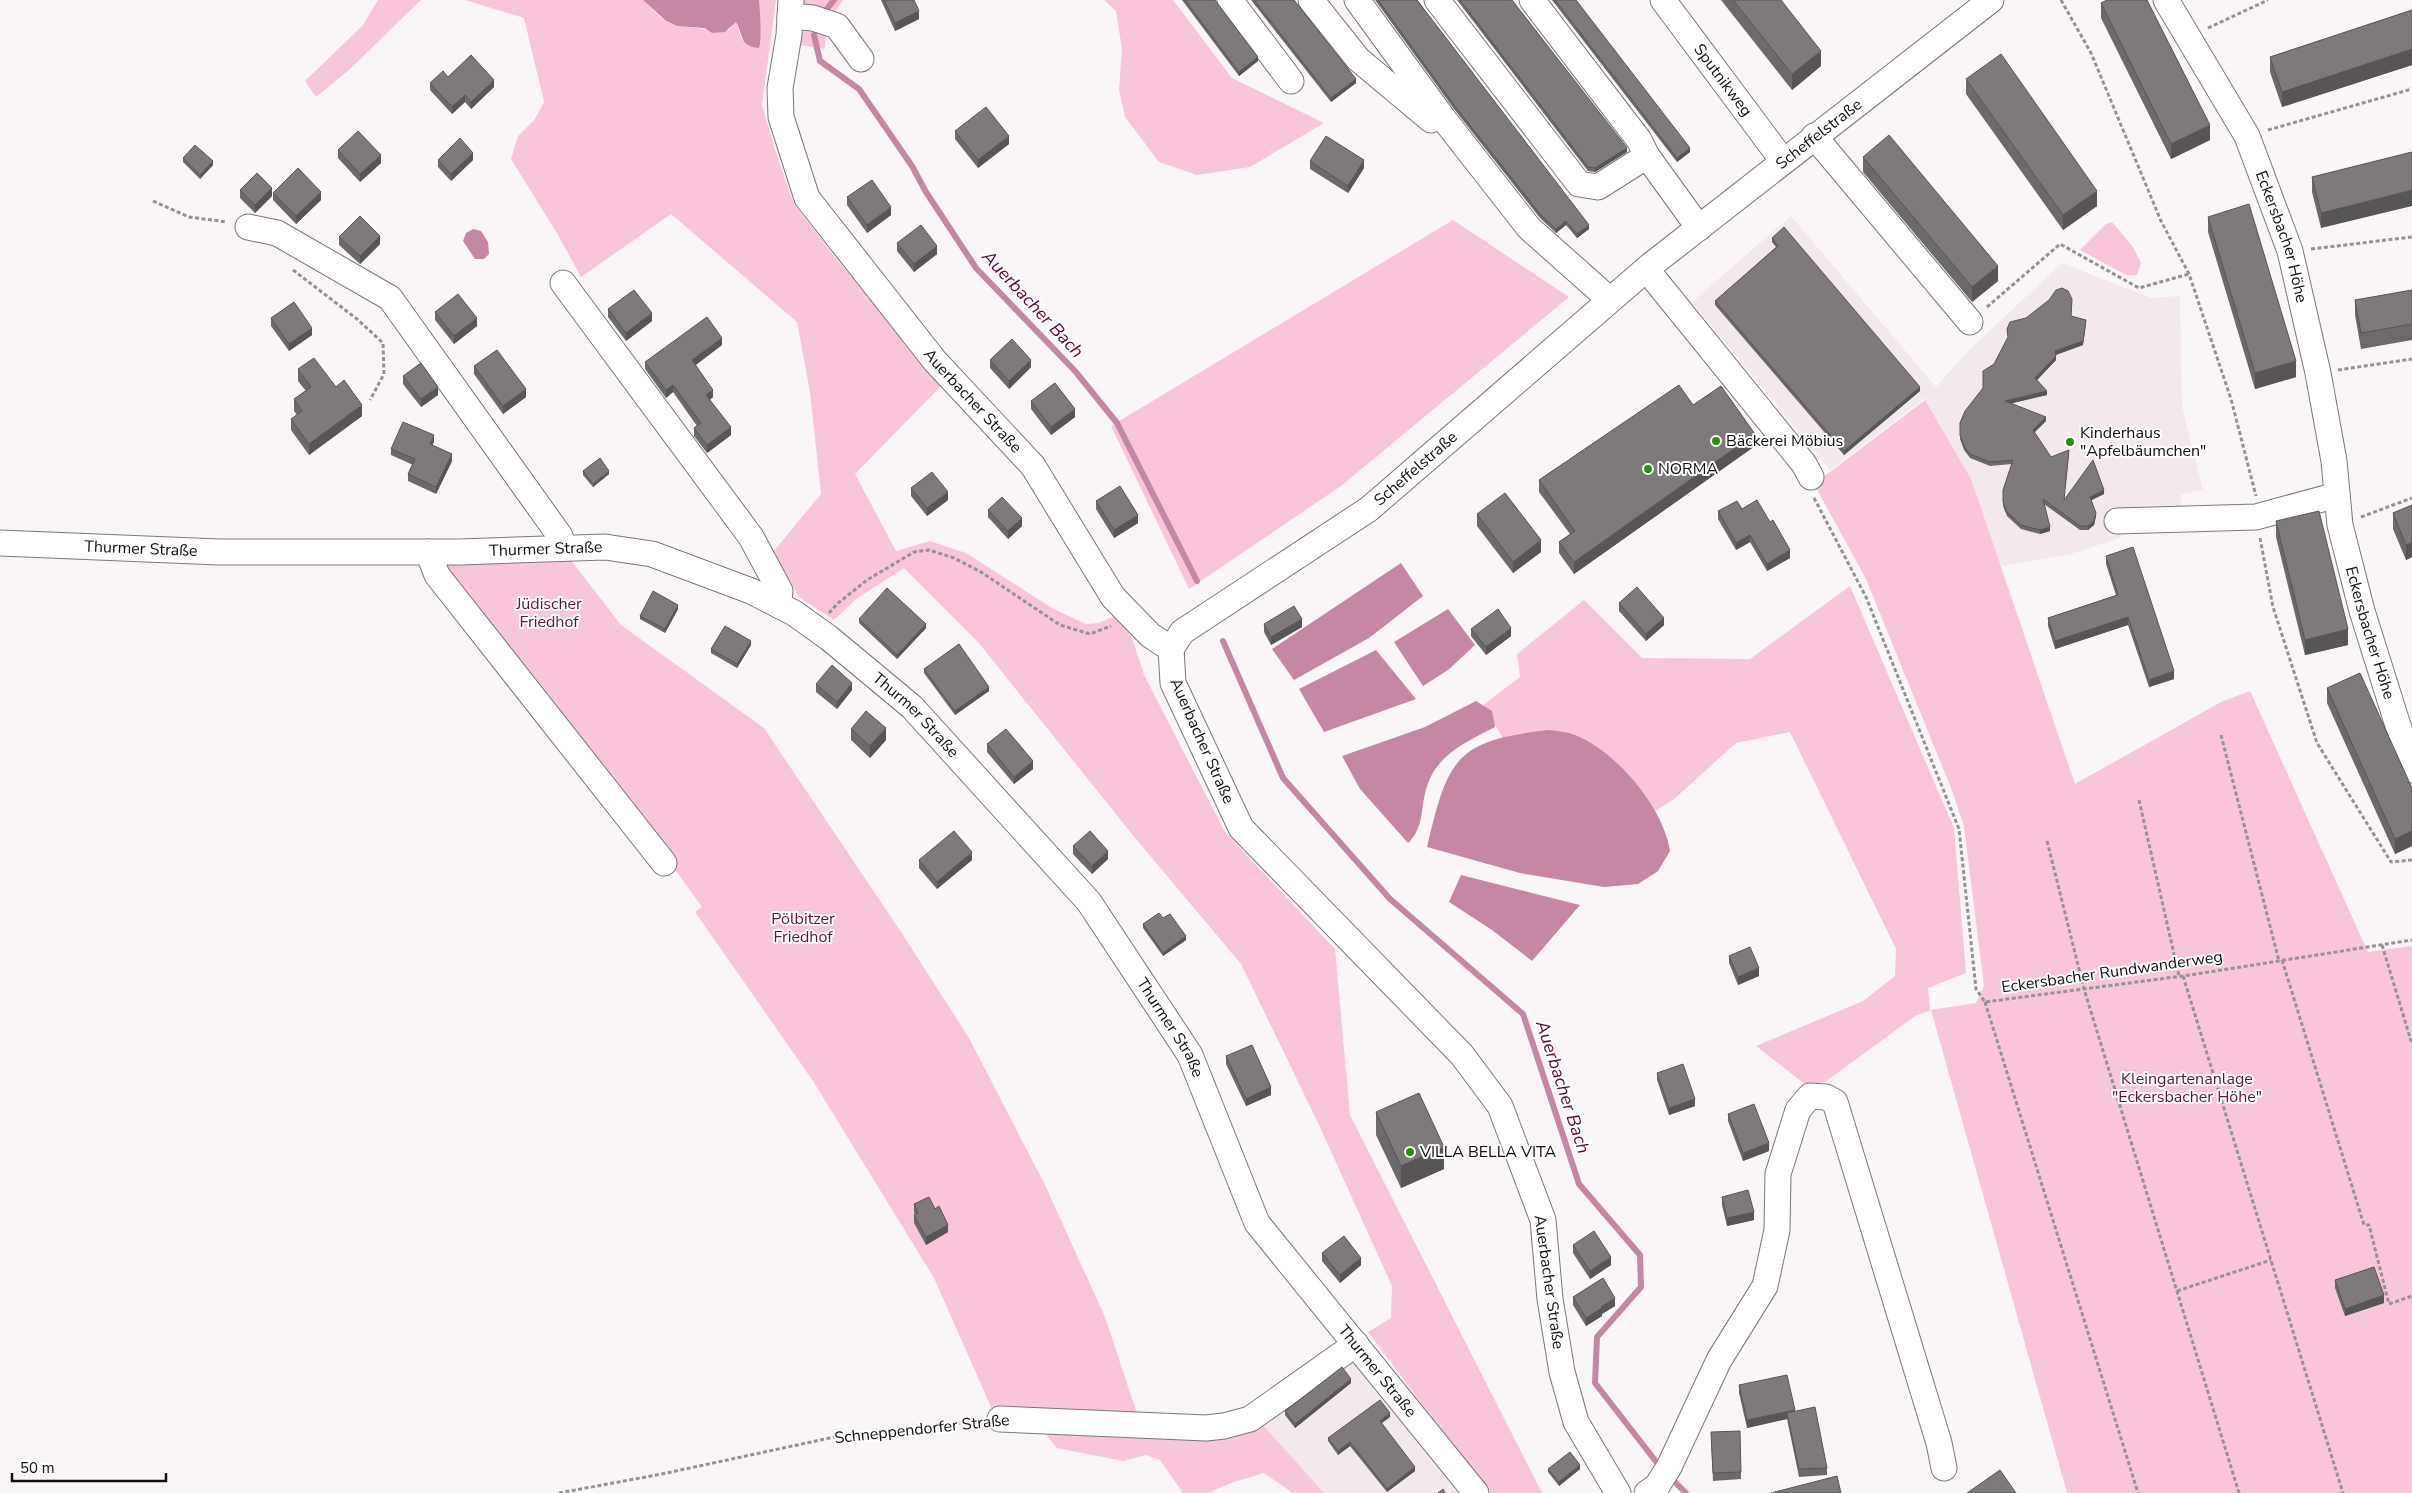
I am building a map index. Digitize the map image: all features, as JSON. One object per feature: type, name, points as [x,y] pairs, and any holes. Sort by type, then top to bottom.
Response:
[{"type":"street","points":[[1230,0],[1291,81]]},
{"type":"street","points":[[1311,0],[1358,60],[1408,99],[1476,160]]},
{"type":"street","points":[[1357,0],[1529,228],[1610,300]]},
{"type":"street","points":[[1437,0],[1579,184],[1598,187],[1647,156]]},
{"type":"street","points":[[1532,0],[1638,140],[1647,156],[1699,228]]},
{"type":"street","name":"Sputnikweg","points":[[1663,0],[1783,161]]},
{"type":"street","name":"Scheffelstraße","points":[[1171,649],[1182,632],[1369,509],[1610,300],[1814,136],[1991,0]]},
{"type":"street","name":"Eckersbacher Höhe","points":[[2166,0],[2190,37],[2247,136],[2290,251],[2318,373],[2338,495],[2340,525],[2362,611],[2412,770]]},
{"type":"street","points":[[790,8],[837,26],[861,59]]},
{"type":"street","name":"Auerbacher Straße","points":[[790,8],[780,88],[781,117],[807,198],[936,361],[1033,466],[1113,597],[1150,635],[1171,649],[1173,683],[1241,828],[1462,1055],[1500,1106],[1543,1220],[1550,1299],[1562,1372],[1576,1422],[1618,1493]]},
{"type":"street","points":[[1814,136],[1970,322]]},
{"type":"street","points":[[248,227],[277,233],[390,298],[560,536],[563,548]]},
{"type":"street","points":[[1647,270],[1804,464],[1811,477]]},
{"type":"street","points":[[563,283],[751,537],[780,591],[778,605]]},
{"type":"street","points":[[2117,521],[2256,517],[2338,495]]},
{"type":"street","name":"Thurmer Straße","points":[[0,543],[219,552],[428,552],[605,547],[652,554],[751,591],[778,605],[816,629],[912,707],[1089,902],[1190,1054],[1257,1223],[1476,1493]]},
{"type":"street","points":[[428,552],[437,575],[664,863]]},
{"type":"street","points":[[1658,1482],[1719,1360],[1764,1286],[1777,1230],[1778,1174],[1798,1110],[1810,1096],[1826,1097],[1835,1102],[1939,1442],[1944,1468]]},
{"type":"street","name":"Schneppendorfer Straße","points":[[1000,1419],[1196,1427],[1224,1426],[1250,1419],[1356,1344]]},
{"type":"path","points":[[2061,0],[2091,53],[2161,221],[2189,274],[2231,399],[2258,502],[2256,517],[2273,608],[2317,743],[2391,862],[2412,860]]},
{"type":"path","points":[[2190,37],[2268,0]]},
{"type":"path","points":[[2247,136],[2412,89]]},
{"type":"path","points":[[154,201],[189,218],[248,227]]},
{"type":"path","points":[[2290,251],[2412,237]]},
{"type":"path","points":[[1970,322],[2060,244],[2139,288],[2189,274]]},
{"type":"path","points":[[290,268],[357,319],[383,343],[384,374],[370,400]]},
{"type":"path","points":[[2318,373],[2412,359]]},
{"type":"path","name":"Eckersbacher Rundwanderweg","points":[[1811,477],[1808,489],[1866,597],[1959,829],[1976,989],[1985,1002],[2181,976],[2412,940]]},
{"type":"path","points":[[2340,525],[2412,498]]},
{"type":"path","points":[[816,629],[837,604],[867,580],[914,552],[929,550],[954,558],[981,572],[1060,625],[1090,634],[1132,618]]},
{"type":"path","points":[[2221,735],[2280,961],[2364,1225],[2369,1225],[2389,1304],[2412,1296]]},
{"type":"path","points":[[2139,800],[2181,976],[2343,1493]]},
{"type":"path","points":[[2048,841],[2084,989],[2239,1493]]},
{"type":"path","points":[[2382,945],[2412,1044]]},
{"type":"path","points":[[1985,1002],[2138,1493]]},
{"type":"path","points":[[2177,1290],[2271,1260]]},
{"type":"path","name":"Schneppendorfer Straße","points":[[559,1493],[662,1474],[839,1436],[1000,1419]]},
{"type":"shaded area","points":[[643,0],[759,0],[761,32],[759,48],[745,43],[736,22],[725,32],[712,33],[704,28],[677,26],[666,21]]},
{"type":"shaded area","name":"Kinderhaus \"Apfelbäumchen\"","points":[[1791,216],[1936,387],[1966,353],[2062,263],[2151,298],[2180,296],[2182,406],[2203,490],[2181,494],[2181,508],[2117,521],[2122,537],[2071,554],[1997,567],[1971,479],[1925,400],[1929,395],[1830,470],[1692,302]]},
{"type":"shaded area","points":[[473,229],[481,231],[488,242],[489,254],[484,259],[475,259],[463,241],[466,233]]},
{"type":"shaded area","points":[[1401,563],[1423,596],[1369,638],[1294,680],[1272,649]]},
{"type":"shaded area","points":[[1448,609],[1475,645],[1448,670],[1423,686],[1394,642]]},
{"type":"shaded area","points":[[1376,650],[1416,699],[1324,732],[1299,689]]},
{"type":"shaded area","points":[[1476,701],[1492,711],[1495,727],[1464,743],[1438,765],[1427,786],[1420,823],[1408,843],[1360,789],[1342,756],[1425,727]]},
{"type":"shaded area","points":[[1549,730],[1572,734],[1591,743],[1621,767],[1636,783],[1658,817],[1666,834],[1670,851],[1658,871],[1638,884],[1604,887],[1520,873],[1427,847],[1442,793],[1450,774],[1460,760],[1474,748],[1493,740],[1517,734]]},
{"type":"shaded area","points":[[1461,875],[1580,905],[1532,961],[1492,930],[1449,902]]},
{"type":"shaded area","points":[[1352,1351],[1462,1493],[1324,1493],[1259,1422]]},
{"type":"green space","points":[[378,0],[421,0],[350,69],[316,97],[305,81],[363,25]]},
{"type":"green space","points":[[465,0],[643,0],[664,20],[678,26],[701,29],[712,33],[729,30],[736,21],[742,40],[760,32],[759,0],[776,0],[762,105],[794,204],[843,267],[943,384],[855,474],[896,551],[930,541],[966,553],[1052,608],[1086,624],[1099,623],[1119,614],[1133,641],[1144,675],[1225,832],[1335,949],[1350,1115],[1542,1493],[1488,1493],[1368,1332],[1391,1318],[1392,1286],[1319,1125],[1241,964],[1131,833],[978,642],[904,568],[856,599],[834,620],[799,597],[773,552],[821,494],[810,392],[797,322],[671,214],[581,277],[558,235],[511,159],[518,136],[535,119],[544,102],[524,18]]},
{"type":"green space","points":[[804,0],[843,0],[826,26],[825,49],[799,45]]},
{"type":"green space","points":[[1104,0],[1173,0],[1232,78],[1324,123],[1250,167],[1197,175],[1159,162],[1125,117],[1119,89],[1122,49],[1116,11]]},
{"type":"green space","points":[[1453,220],[1569,297],[1341,486],[1189,589],[1111,426]]},
{"type":"green space","points":[[2112,222],[2133,247],[2141,263],[2137,275],[2126,275],[2080,250],[2106,224]]},
{"type":"green space","name":"Kleingartenanlage \"Eckersbacher Höhe\"","points":[[1925,400],[1971,479],[2075,784],[2221,702],[2250,691],[2368,952],[2412,946],[2412,1493],[2067,1493],[1931,1010],[1915,1016],[1825,1082],[1806,1085],[1756,1046],[1863,1001],[1895,976],[1896,949],[1790,732],[1736,743],[1673,800],[1655,811],[1628,774],[1521,733],[1503,738],[1483,705],[1520,677],[1517,654],[1584,600],[1642,658],[1750,659],[1850,586],[1954,828],[1966,973],[1928,988],[1930,1010],[1976,1003],[1984,986],[1964,826],[1951,788],[1866,579],[1814,484]]},
{"type":"green space","name":"Pölbitzer Friedhof","points":[[570,559],[621,625],[764,728],[901,932],[969,1038],[1045,1185],[1105,1317],[1137,1414],[1261,1423],[1324,1493],[1293,1493],[1264,1473],[1234,1482],[1208,1493],[1183,1493],[1160,1460],[1146,1455],[1123,1461],[1057,1448],[1031,1416],[995,1416],[934,1278],[813,1081],[695,912],[702,907],[542,686],[445,565]]},
{"type":"building","points":[[884,0],[914,0],[919,11],[895,23]]},
{"type":"building","points":[[1185,0],[1215,0],[1258,57],[1239,72]]},
{"type":"building","points":[[1254,0],[1294,0],[1356,79],[1331,98]]},
{"type":"building","points":[[1378,0],[1417,0],[1589,225],[1577,234],[1566,221],[1556,229],[1540,214],[1454,105]]},
{"type":"building","points":[[1460,0],[1512,0],[1627,148],[1595,168],[1588,167]]},
{"type":"building","points":[[1555,0],[1576,0],[1690,148],[1677,158]]},
{"type":"building","points":[[1733,0],[1781,0],[1821,51],[1792,74]]},
{"type":"building","points":[[2107,0],[2147,0],[2210,125],[2171,144],[2101,3]]},
{"type":"building","points":[[2412,10],[2412,49],[2282,92],[2270,57]]},
{"type":"building","points":[[2001,54],[2097,191],[2063,215],[1966,79]]},
{"type":"building","points":[[471,55],[494,80],[471,102],[465,95],[452,107],[430,83],[443,71],[448,77]]},
{"type":"building","points":[[986,107],[1009,136],[978,160],[955,131]]},
{"type":"building","points":[[358,131],[381,155],[360,174],[338,150]]},
{"type":"building","points":[[1889,135],[1998,266],[1972,287],[1863,157]]},
{"type":"building","points":[[1326,136],[1364,160],[1348,186],[1310,161]]},
{"type":"building","points":[[460,138],[473,153],[451,174],[438,160]]},
{"type":"building","points":[[195,145],[213,161],[200,175],[183,158]]},
{"type":"building","points":[[2412,152],[2412,190],[2321,213],[2312,177]]},
{"type":"building","points":[[298,168],[321,192],[296,216],[273,193]]},
{"type":"building","points":[[257,173],[272,188],[255,205],[240,190]]},
{"type":"building","points":[[872,180],[891,207],[867,225],[847,197]]},
{"type":"building","points":[[2249,204],[2296,361],[2255,373],[2208,217]]},
{"type":"building","points":[[360,216],[380,236],[360,256],[339,237]]},
{"type":"building","points":[[921,225],[937,246],[914,264],[897,243]]},
{"type":"building","points":[[1784,227],[1920,387],[1844,451],[1715,301],[1778,246],[1772,238]]},
{"type":"building","points":[[2062,288],[2068,291],[2072,299],[2071,316],[2086,320],[2083,341],[2055,351],[2056,356],[2035,378],[2047,391],[2005,401],[2046,417],[2033,430],[2051,457],[2069,450],[2064,500],[2093,460],[2104,490],[2090,497],[2096,513],[2094,521],[2088,526],[2080,526],[2043,499],[2050,527],[2040,530],[2021,525],[2007,512],[2003,502],[2003,490],[2013,460],[1990,462],[1970,454],[1964,446],[1960,435],[1960,423],[1965,411],[1983,388],[1983,371],[1994,364],[2008,337],[2007,329],[2010,322],[2026,318],[2049,300],[2056,290]]},
{"type":"building","points":[[634,290],[652,313],[626,333],[608,309]]},
{"type":"building","points":[[2412,290],[2412,324],[2361,333],[2355,300]]},
{"type":"building","points":[[458,294],[477,318],[454,336],[435,312]]},
{"type":"building","points":[[294,302],[312,328],[289,344],[271,318]]},
{"type":"building","points":[[707,317],[722,338],[692,360],[713,390],[706,395],[731,427],[707,445],[694,428],[701,423],[673,385],[666,390],[645,362]]},
{"type":"building","points":[[1012,339],[1031,360],[1009,381],[990,360]]},
{"type":"building","points":[[497,350],[526,389],[503,406],[474,366]]},
{"type":"building","points":[[314,358],[336,387],[344,380],[362,405],[309,444],[291,419],[302,411],[294,399],[311,387],[298,369]]},
{"type":"building","points":[[421,363],[438,387],[421,399],[403,376]]},
{"type":"building","points":[[1055,383],[1075,409],[1051,427],[1031,401]]},
{"type":"building","name":"NORMA","points":[[1679,385],[1693,405],[1721,386],[1755,434],[1574,562],[1559,542],[1575,531],[1539,480]]},
{"type":"building","points":[[403,422],[434,435],[430,444],[452,454],[436,487],[408,474],[415,459],[391,449]]},
{"type":"building","points":[[600,458],[609,471],[593,484],[583,471]]},
{"type":"building","points":[[932,472],[948,492],[927,508],[911,488]]},
{"type":"building","points":[[1120,486],[1138,515],[1114,530],[1096,501]]},
{"type":"building","points":[[1505,493],[1541,540],[1513,562],[1477,514]]},
{"type":"building","points":[[1002,497],[1022,518],[1008,531],[988,510]]},
{"type":"building","points":[[1757,500],[1770,522],[1773,520],[1790,550],[1767,564],[1750,535],[1736,543],[1718,511],[1737,501],[1742,509]]},
{"type":"building","points":[[2412,505],[2412,542],[2406,545],[2393,513]]},
{"type":"building","points":[[2319,511],[2348,629],[2305,640],[2276,521]]},
{"type":"building","points":[[2133,547],[2174,671],[2149,680],[2128,617],[2055,641],[2048,618],[2118,595],[2106,556]]},
{"type":"building","points":[[1637,587],[1664,618],[1646,634],[1619,603]]},
{"type":"building","points":[[887,588],[926,624],[897,655],[859,619]]},
{"type":"building","points":[[653,591],[678,605],[665,629],[640,616]]},
{"type":"building","points":[[1294,606],[1302,619],[1271,637],[1264,624]]},
{"type":"building","points":[[1498,609],[1511,628],[1486,647],[1471,629]]},
{"type":"building","points":[[725,626],[751,641],[737,664],[711,649]]},
{"type":"building","points":[[959,644],[989,687],[955,711],[924,669]]},
{"type":"building","points":[[832,665],[852,683],[837,702],[816,684]]},
{"type":"building","points":[[2360,673],[2412,788],[2412,831],[2395,839],[2327,688]]},
{"type":"building","points":[[866,711],[886,728],[870,746],[851,729]]},
{"type":"building","points":[[1006,729],[1033,761],[1014,777],[987,744]]},
{"type":"building","points":[[954,831],[972,852],[937,882],[919,860]]},
{"type":"building","points":[[1090,831],[1108,851],[1092,866],[1073,846]]},
{"type":"building","points":[[1159,913],[1163,918],[1170,914],[1186,936],[1163,953],[1143,924]]},
{"type":"building","points":[[1750,947],[1759,968],[1738,977],[1729,956]]},
{"type":"building","points":[[1252,1045],[1271,1087],[1246,1099],[1226,1056]]},
{"type":"building","points":[[1683,1064],[1695,1099],[1669,1108],[1657,1073]]},
{"type":"building","points":[[1419,1093],[1444,1147],[1401,1166],[1376,1112]]},
{"type":"building","points":[[1754,1104],[1769,1143],[1743,1153],[1728,1114]]},
{"type":"building","points":[[1748,1190],[1754,1212],[1727,1218],[1722,1197]]},
{"type":"building","points":[[929,1197],[935,1209],[939,1206],[948,1225],[926,1237],[914,1215],[918,1213],[914,1204]]},
{"type":"building","points":[[1594,1231],[1611,1257],[1590,1271],[1573,1245]]},
{"type":"building","points":[[1344,1236],[1361,1258],[1340,1275],[1322,1253]]},
{"type":"building","points":[[2374,1267],[2384,1295],[2345,1309],[2335,1280]]},
{"type":"building","points":[[1603,1278],[1615,1298],[1586,1318],[1573,1297]]},
{"type":"building","points":[[1342,1367],[1351,1379],[1295,1424],[1285,1411]]},
{"type":"building","points":[[1787,1375],[1795,1410],[1747,1420],[1739,1385]]},
{"type":"building","points":[[1380,1400],[1390,1413],[1380,1421],[1415,1467],[1387,1489],[1350,1442],[1338,1451],[1328,1438]]},
{"type":"building","points":[[1815,1407],[1827,1468],[1799,1469],[1787,1413]]},
{"type":"building","points":[[1740,1431],[1741,1472],[1713,1473],[1711,1432]]},
{"type":"building","points":[[1570,1452],[1580,1465],[1559,1482],[1548,1469]]},
{"type":"building","points":[[2000,1470],[2016,1493],[1967,1493]]},
{"type":"building","points":[[1837,1476],[1841,1493],[1771,1493]]},
{"type":"waterway","name":"Auerbacher Bach","points":[[822,15],[834,0]]},
{"type":"waterway","name":"Auerbacher Bach","points":[[814,35],[820,61],[859,89],[912,166],[926,192],[976,268],[1075,371],[1117,423],[1197,581]]},
{"type":"waterway","name":"Auerbacher Bach","points":[[1223,641],[1283,778],[1390,899],[1523,1014],[1579,1184],[1640,1255],[1641,1287],[1597,1337],[1595,1383],[1661,1468]]},
{"type":"waterway","name":"Auerbacher Bach","points":[[1670,1477],[1686,1493]]},
{"type":"place","name":"Bäckerei Möbius","points":[[1716,441]]},
{"type":"place","name":"Kinderhaus \"Apfelbäumchen\"","points":[[2070,442]]},
{"type":"place","name":"NORMA","points":[[1648,469]]},
{"type":"place","name":"VILLA BELLA VITA","points":[[1410,1152]]},
{"type":"park label","name":"Jüdischer Friedhof","points":[[549,613]]}]
